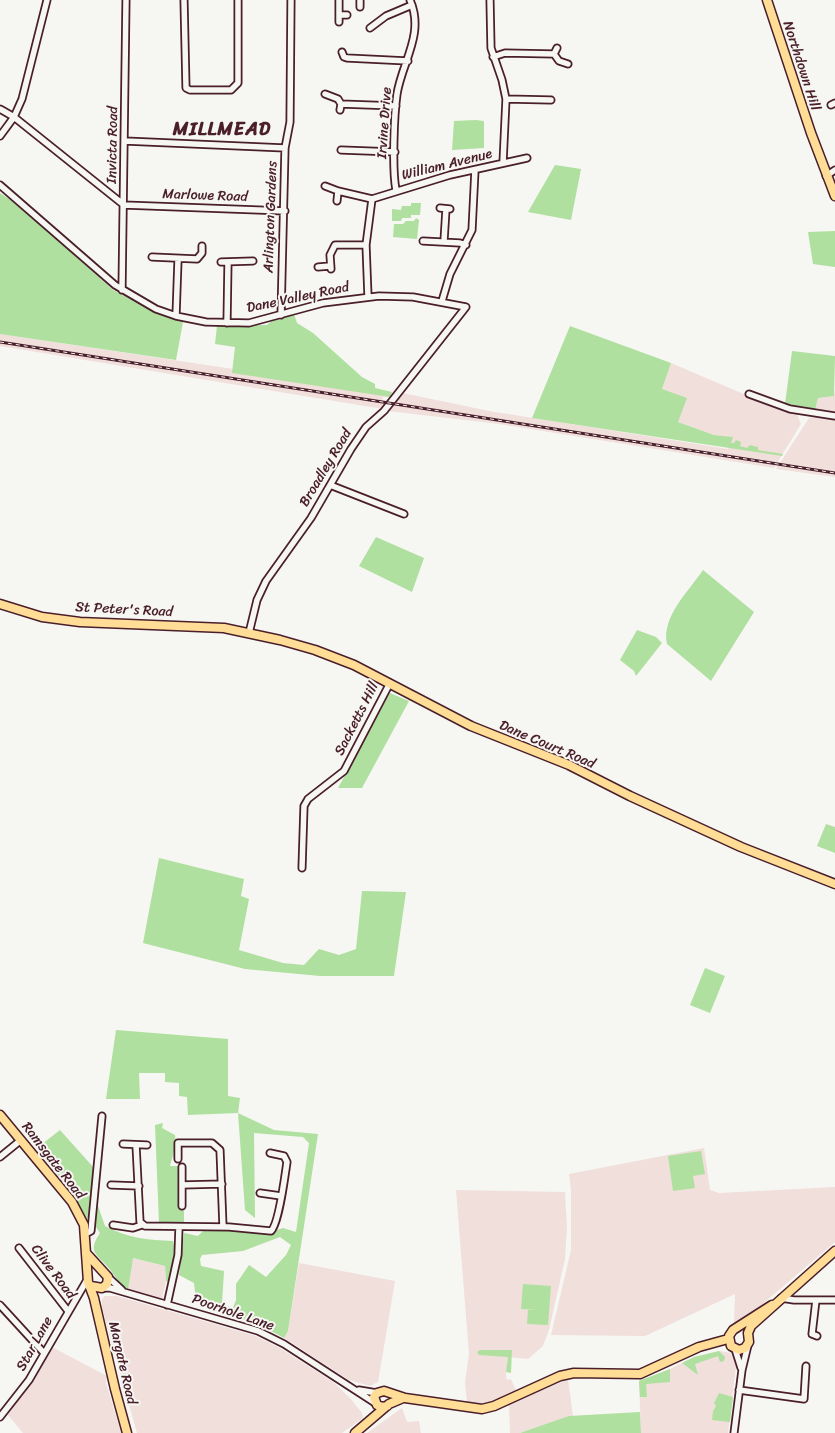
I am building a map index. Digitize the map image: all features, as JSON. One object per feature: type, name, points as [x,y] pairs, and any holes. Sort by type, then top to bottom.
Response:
[{"type":"main road","name":"Northdown Hill","points":[[767,0],[826,176],[835,196]]},
{"type":"main road","name":"St Peter's Road","points":[[0,604],[42,617],[80,622],[195,626],[249,633]]},
{"type":"main road","name":"Dane Court Road","points":[[249,633],[315,650],[354,665],[471,726],[569,765],[630,796],[724,839],[835,884]]},
{"type":"main road","name":"Ramsgate Road","points":[[0,1115],[72,1202],[84,1224],[93,1284]]},
{"type":"main road","points":[[734,1349],[728,1339],[730,1333],[781,1298],[835,1251]]},
{"type":"main road","points":[[87,1254],[102,1269],[108,1277],[107,1284],[93,1284],[95,1269],[102,1269]]},
{"type":"main road","name":"Margate Road","points":[[93,1284],[94,1298],[127,1433]]},
{"type":"main road","points":[[748,1333],[751,1326],[772,1305]]},
{"type":"main road","points":[[695,1350],[742,1350],[748,1345],[750,1339],[748,1333],[744,1330],[736,1329]]},
{"type":"main road","points":[[370,1422],[376,1404],[374,1397],[377,1393],[384,1391],[405,1398],[482,1409],[494,1406],[560,1376],[574,1373],[640,1374],[695,1350],[728,1339]]},
{"type":"main road","points":[[355,1433],[388,1405],[389,1394]]},
{"type":"main road","points":[[376,1404],[382,1407],[405,1398]]},
{"type":"street","points":[[0,136],[14,116],[22,99],[47,0]]},
{"type":"street","name":"Invicta Road","points":[[122,290],[126,0]]},
{"type":"street","points":[[184,0],[186,88],[190,90],[231,90],[238,83],[238,0]]},
{"type":"street","name":"Arlington Gardens","points":[[281,315],[285,211],[285,148],[290,122],[291,0]]},
{"type":"street","points":[[339,0],[339,22]]},
{"type":"street","points":[[360,0],[360,8]]},
{"type":"street","points":[[490,0],[489,37],[506,99],[503,163]]},
{"type":"street","points":[[370,28],[386,16],[411,2]]},
{"type":"street","name":"Irvine Drive","points":[[396,190],[396,106],[398,90],[414,39],[411,2]]},
{"type":"street","points":[[339,15],[347,15]]},
{"type":"street","points":[[493,57],[505,53],[556,51],[559,61],[568,64]]},
{"type":"street","points":[[342,52],[344,57],[347,58],[408,61]]},
{"type":"street","points":[[325,94],[338,99],[340,107],[396,106]]},
{"type":"street","points":[[506,99],[552,100]]},
{"type":"street","points":[[0,109],[14,116],[124,205]]},
{"type":"street","points":[[125,141],[285,148]]},
{"type":"street","points":[[341,150],[395,152]]},
{"type":"street","name":"William Avenue","points":[[372,199],[396,190],[528,158]]},
{"type":"street","points":[[442,301],[450,274],[466,245],[473,224],[475,170]]},
{"type":"street","points":[[826,176],[835,170]]},
{"type":"street","name":"Dane Valley Road","points":[[0,185],[122,290],[156,309],[176,316],[227,323],[259,322],[323,303],[368,297],[406,297],[466,306]]},
{"type":"street","points":[[325,186],[338,192],[353,193],[372,199],[366,246],[368,297]]},
{"type":"street","points":[[337,201],[338,192]]},
{"type":"street","name":"Marlowe Road","points":[[124,205],[285,211]]},
{"type":"street","points":[[444,241],[445,209]]},
{"type":"street","points":[[423,241],[444,241],[466,245]]},
{"type":"street","points":[[318,267],[330,267],[331,251],[335,245],[366,246]]},
{"type":"street","points":[[152,257],[178,260],[200,257],[202,246]]},
{"type":"street","points":[[176,316],[178,260]]},
{"type":"street","points":[[221,262],[253,261]]},
{"type":"street","points":[[227,323],[228,262]]},
{"type":"street","name":"Broadley Road","points":[[249,633],[258,600],[266,580],[311,518],[366,427],[384,410],[466,306]]},
{"type":"street","points":[[749,394],[790,409],[835,416]]},
{"type":"street","points":[[330,485],[404,514]]},
{"type":"street","name":"Sacketts Hill","points":[[302,868],[304,806],[308,799],[344,771],[390,683]]},
{"type":"street","points":[[85,1234],[91,1231],[102,1116]]},
{"type":"street","points":[[0,1158],[21,1140]]},
{"type":"street","points":[[178,1158],[178,1143],[212,1143],[220,1150],[223,1227]]},
{"type":"street","points":[[123,1144],[148,1145]]},
{"type":"street","points":[[136,1144],[142,1225]]},
{"type":"street","points":[[113,1225],[133,1228],[142,1225],[223,1227],[271,1231],[275,1225],[287,1160],[282,1155],[270,1152]]},
{"type":"street","points":[[182,1168],[182,1206]]},
{"type":"street","points":[[120,1178],[120,1186]]},
{"type":"street","points":[[182,1185],[222,1184]]},
{"type":"street","points":[[111,1185],[139,1186]]},
{"type":"street","points":[[260,1193],[281,1196]]},
{"type":"street","points":[[167,1305],[178,1255],[179,1227]]},
{"type":"street","name":"Clive Road","points":[[19,1248],[68,1311]]},
{"type":"street","name":"Poorhole Lane","points":[[108,1277],[123,1292]]},
{"type":"street","name":"Poorhole Lane","points":[[93,1284],[258,1331],[284,1344],[376,1404]]},
{"type":"street","name":"Star Lane","points":[[0,1417],[20,1395],[68,1311],[93,1284]]},
{"type":"street","points":[[781,1298],[835,1300]]},
{"type":"street","points":[[816,1300],[812,1334],[817,1336]]},
{"type":"street","points":[[0,1305],[44,1353]]},
{"type":"street","points":[[734,1433],[742,1370],[748,1345]]},
{"type":"street","points":[[734,1349],[742,1370]]},
{"type":"street","points":[[740,1390],[804,1399],[806,1366]]},
{"type":"street","name":"Poorhole Lane","points":[[354,1389],[377,1393]]},
{"type":"shaded area","points":[[0,334],[392,392],[390,397],[383,397],[382,403],[386,404],[382,409],[0,346]]},
{"type":"shaded area","points":[[671,363],[753,398],[796,412],[801,424],[774,468],[499,424],[388,411],[398,392],[489,411],[728,449],[732,437],[714,435],[678,422],[662,389]]},
{"type":"shaded area","points":[[835,390],[835,413],[815,410],[818,398],[834,396]]},
{"type":"shaded area","points":[[809,418],[835,420],[835,477],[776,469]]},
{"type":"shaded area","points":[[704,1148],[710,1190],[719,1193],[835,1187],[835,1242],[752,1313],[734,1324],[735,1294],[645,1336],[551,1335],[571,1250],[571,1190],[569,1174]]},
{"type":"shaded area","points":[[456,1190],[565,1192],[567,1227],[565,1259],[549,1330],[543,1346],[528,1359],[508,1357],[506,1376],[507,1380],[511,1379],[520,1400],[568,1379],[573,1416],[520,1433],[510,1433],[509,1406],[502,1398],[482,1404],[467,1403],[465,1382],[469,1354]]},
{"type":"shaded area","points":[[132,1258],[165,1266],[166,1281],[162,1299],[128,1290]]},
{"type":"shaded area","points":[[299,1263],[395,1281],[378,1382],[370,1386],[349,1380],[284,1338],[288,1331]]},
{"type":"shaded area","points":[[105,1296],[117,1296],[256,1336],[280,1348],[333,1382],[351,1399],[362,1413],[363,1418],[342,1433],[137,1433],[102,1308],[102,1299]]},
{"type":"shaded area","points":[[52,1347],[107,1376],[106,1383],[121,1433],[23,1433],[8,1415]]},
{"type":"shaded area","points":[[721,1351],[731,1353],[734,1356],[736,1366],[728,1433],[641,1433],[639,1381],[666,1371],[694,1357]]},
{"type":"shaded area","points":[[402,1408],[407,1422],[419,1421],[421,1433],[367,1433]]},
{"type":"green space","points":[[454,121],[484,121],[484,148],[452,150]]},
{"type":"green space","points":[[555,165],[581,169],[571,220],[528,212]]},
{"type":"green space","points":[[0,193],[18,205],[113,290],[152,310],[183,322],[176,360],[0,334]]},
{"type":"green space","points":[[411,203],[421,203],[420,215],[411,215],[411,218],[402,218],[401,221],[392,221],[392,209],[401,210],[402,206],[411,206]]},
{"type":"green space","points":[[416,218],[419,220],[417,239],[393,237],[394,224],[414,221]]},
{"type":"green space","points":[[835,231],[835,267],[813,264],[808,232]]},
{"type":"green space","points":[[294,314],[297,323],[313,333],[362,377],[375,384],[375,388],[392,392],[390,397],[232,373],[235,347],[215,344],[217,326],[267,325],[273,320]]},
{"type":"green space","points":[[570,326],[671,363],[662,389],[687,398],[678,422],[714,435],[733,437],[731,443],[734,443],[736,440],[741,442],[740,446],[747,448],[750,445],[758,447],[758,450],[783,454],[782,456],[532,418]]},
{"type":"green space","points":[[792,351],[835,356],[834,396],[818,398],[815,410],[785,404]]},
{"type":"green space","points":[[376,537],[424,558],[412,592],[359,566]]},
{"type":"green space","points":[[703,570],[754,612],[711,681],[667,644],[666,634],[672,614]]},
{"type":"green space","points":[[637,630],[656,637],[662,643],[636,676],[634,671],[620,660]]},
{"type":"green space","points":[[390,693],[409,701],[362,788],[338,788]]},
{"type":"green space","points":[[826,824],[835,827],[835,853],[817,846]]},
{"type":"green space","points":[[159,858],[244,879],[241,896],[249,899],[239,950],[283,963],[304,965],[319,949],[339,955],[356,949],[362,891],[406,892],[394,976],[320,976],[245,969],[143,943]]},
{"type":"green space","points":[[705,968],[725,976],[710,1013],[690,1005]]},
{"type":"green space","points":[[116,1030],[228,1039],[228,1096],[240,1098],[238,1113],[188,1115],[187,1097],[179,1096],[179,1083],[165,1082],[165,1073],[139,1073],[140,1099],[106,1099]]},
{"type":"green space","points":[[238,1113],[274,1130],[318,1134],[288,1331],[284,1338],[260,1325],[209,1309],[196,1300],[194,1283],[179,1275],[184,1233],[198,1236],[204,1230],[246,1230],[265,1234],[283,1228],[296,1232],[309,1143],[303,1137],[254,1133],[255,1218],[245,1210]],"holes":[[[280,1237],[291,1245],[286,1255],[266,1277],[249,1265],[236,1284],[236,1300],[233,1308],[222,1304],[224,1271],[201,1266],[200,1259],[202,1255],[243,1251]]]},
{"type":"green space","points":[[163,1123],[162,1128],[175,1135],[176,1144],[170,1166],[178,1166],[178,1207],[184,1211],[184,1222],[159,1223],[155,1125]]},
{"type":"green space","points":[[60,1130],[94,1168],[91,1220],[86,1217],[72,1193],[37,1148]]},
{"type":"green space","points":[[701,1151],[705,1174],[693,1176],[695,1188],[673,1191],[668,1156]]},
{"type":"green space","points":[[97,1203],[105,1226],[138,1238],[173,1241],[176,1255],[170,1282],[166,1281],[165,1266],[133,1258],[128,1290],[122,1285],[96,1255],[94,1244],[100,1233],[96,1227]]},
{"type":"green space","points":[[523,1284],[551,1286],[548,1325],[527,1324],[528,1310],[537,1310],[521,1309]]},
{"type":"green space","points":[[480,1350],[512,1350],[511,1373],[506,1372],[508,1357],[479,1355],[477,1352]]},
{"type":"green space","points":[[719,1351],[725,1357],[724,1361],[720,1362],[718,1356],[695,1364],[698,1375],[682,1363],[694,1357]]},
{"type":"green space","points":[[670,1369],[670,1382],[646,1384],[647,1397],[640,1397],[639,1381]]},
{"type":"green space","points":[[719,1393],[733,1397],[730,1422],[712,1420],[713,1411],[716,1406],[714,1403]]},
{"type":"green space","points":[[640,1412],[641,1433],[520,1433],[569,1416]]},
{"type":"railway","points":[[0,342],[835,473]]},
{"type":"district","name":"MILLMEAD","points":[[222,130]]}]
